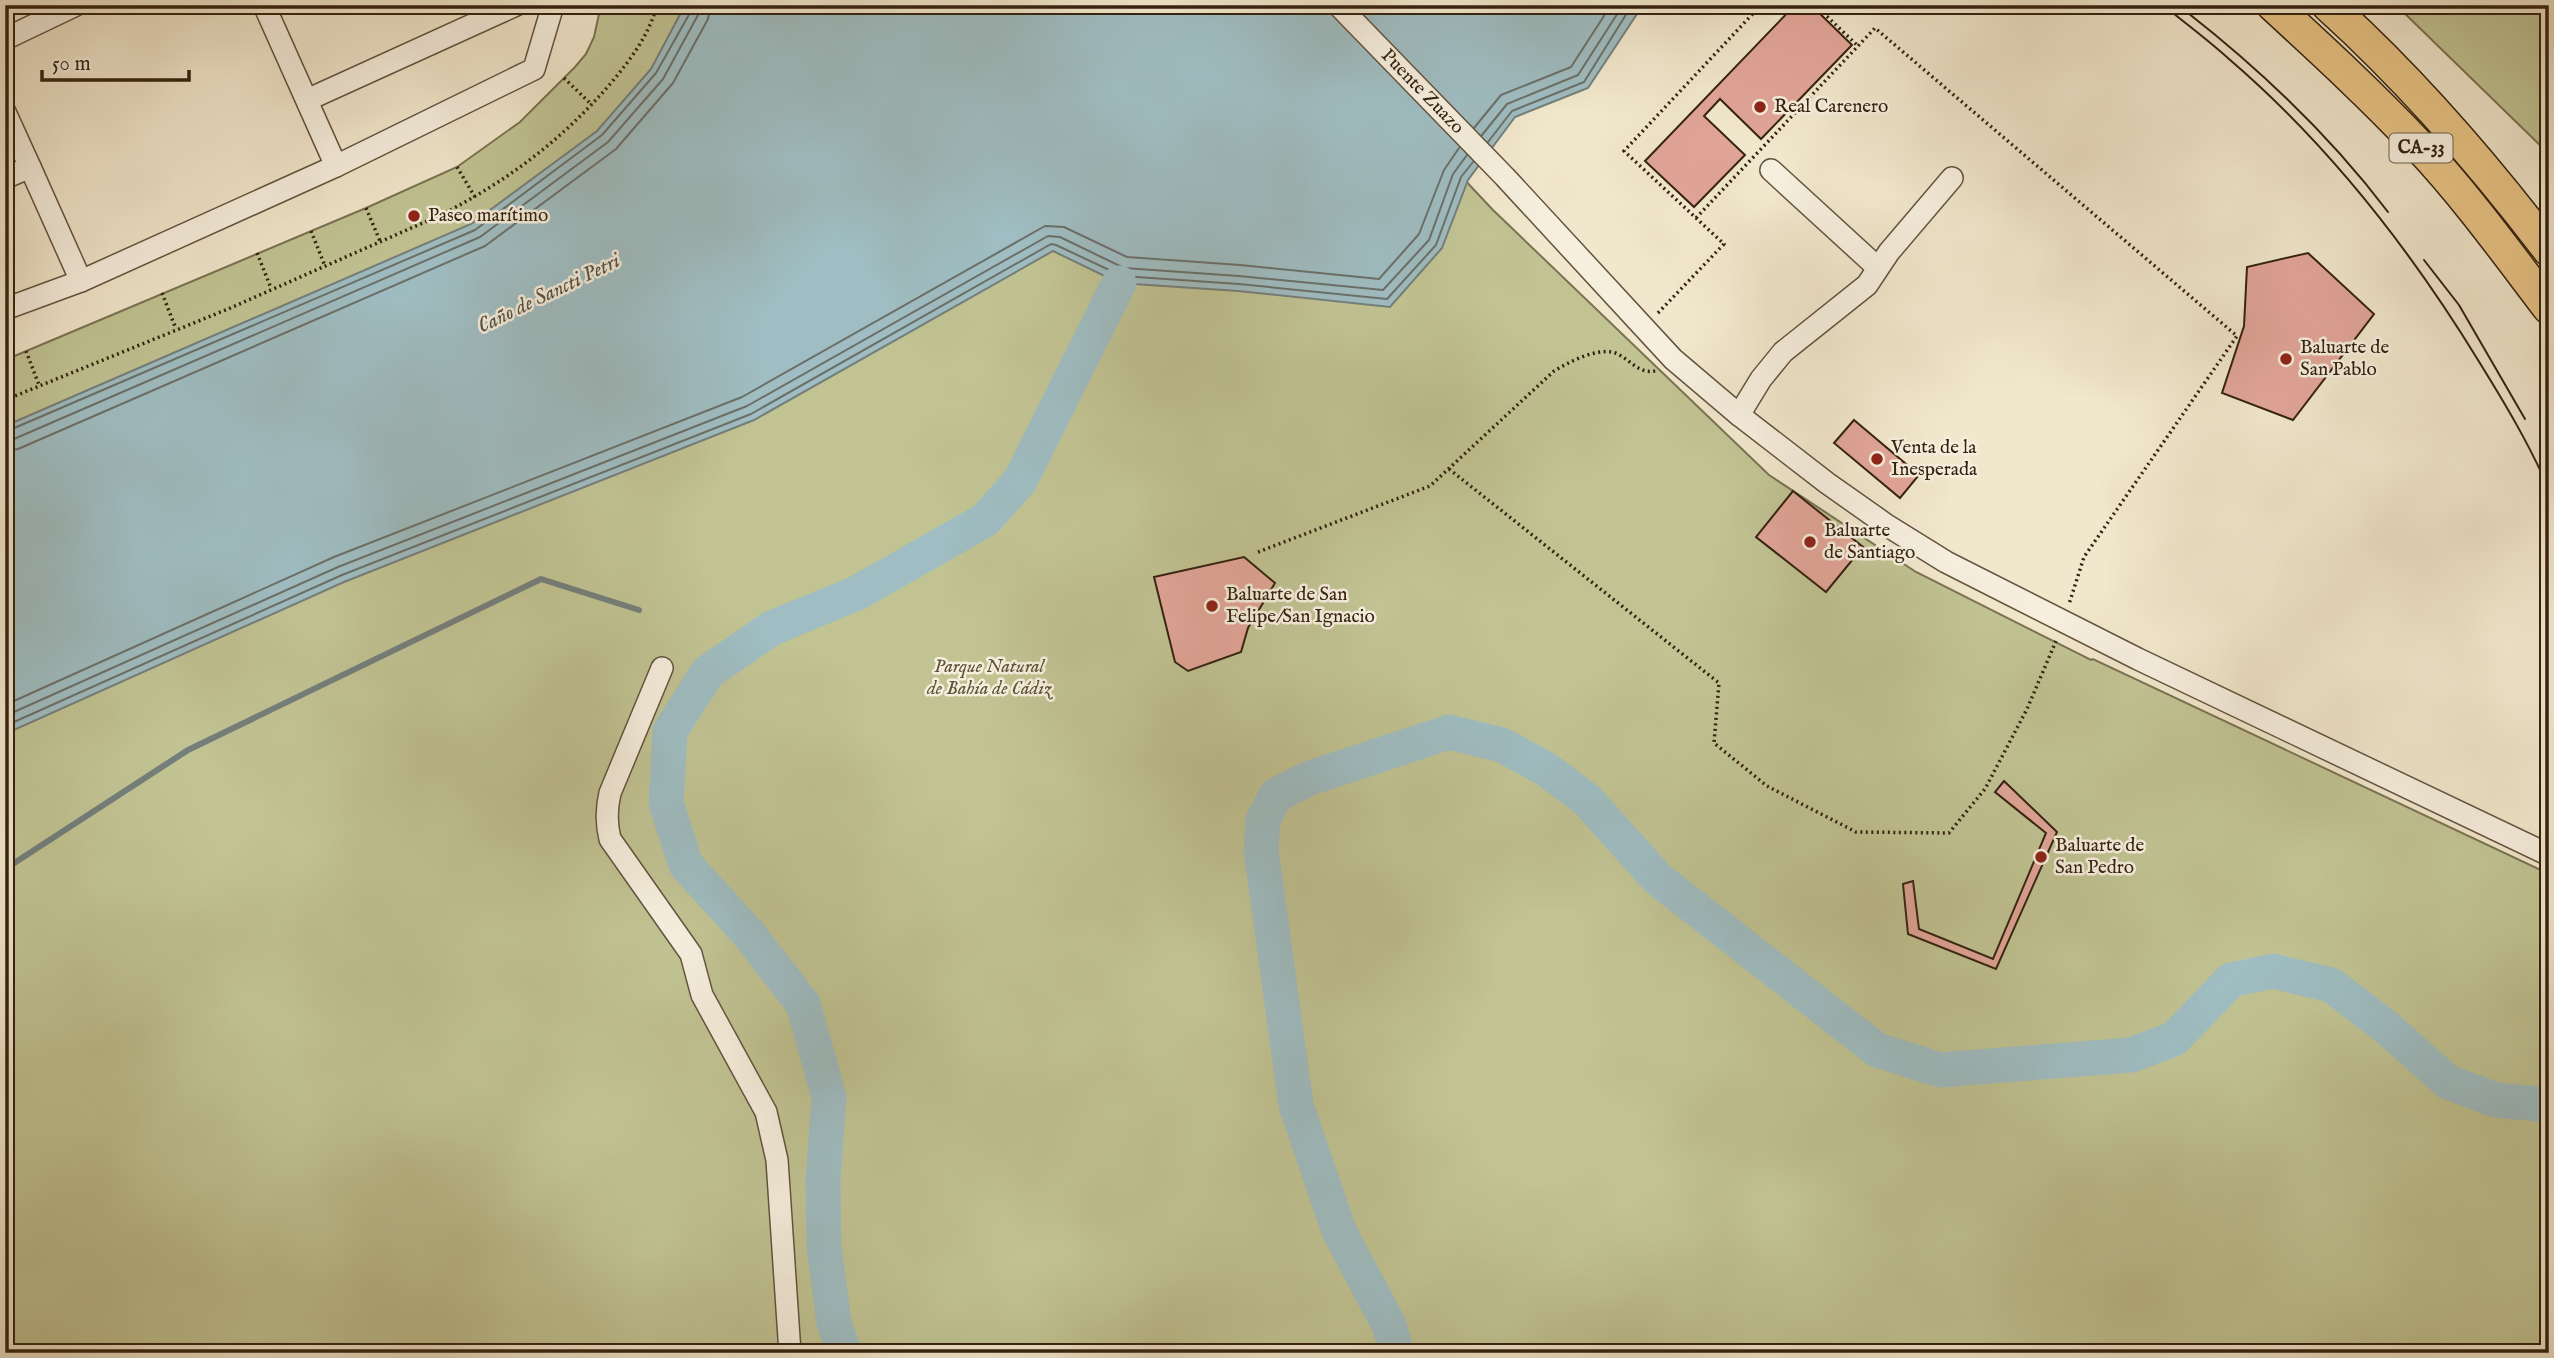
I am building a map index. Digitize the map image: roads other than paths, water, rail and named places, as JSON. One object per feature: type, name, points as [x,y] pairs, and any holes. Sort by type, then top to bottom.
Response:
[{"type":"highway","name":"CA-33","points":[[2273,5],[2343,69],[2421,148],[2491,232],[2549,308]]},
{"type":"highway","name":"CA-33","points":[[2328,5],[2370,43],[2442,119],[2549,250]]},
{"type":"street","points":[[5,39],[76,5]]},
{"type":"street","points":[[264,5],[336,166]]},
{"type":"street","points":[[307,100],[516,5]]},
{"type":"street","points":[[5,309],[81,281],[336,166],[534,69],[553,5]]},
{"type":"street","name":"Puente Zuazo","points":[[1338,5],[1505,177],[1673,359],[1738,415],[1827,483],[1946,562],[2217,697],[2549,855]]},
{"type":"street","points":[[5,112],[81,281]]},
{"type":"street","points":[[5,178],[30,167]]},
{"type":"street","points":[[1771,170],[1878,268]]},
{"type":"street","points":[[1738,415],[1761,379],[1783,352],[1867,285],[1889,252],[1952,178]]},
{"type":"street","points":[[662,668],[610,793],[606,824],[610,839],[691,954],[702,995],[766,1112],[777,1160],[790,1353]]},
{"type":"water","name":"Caño de Sancti Petri","points":[[685,5],[1639,5],[1639,11],[1588,88],[1515,117],[1468,180],[1442,248],[1390,307],[1238,291],[1119,283],[1053,251],[754,420],[344,582],[5,734],[5,426],[471,224],[597,131],[651,69]]},
{"type":"waterway","points":[[844,1353],[834,1323],[824,1247],[823,1180],[829,1097],[803,1004],[748,933],[686,865],[666,803],[670,731],[708,672],[772,628],[857,593],[985,520],[1020,481],[1119,283]]},
{"type":"waterway","points":[[5,869],[188,750],[541,579],[639,610]]},
{"type":"waterway","points":[[1397,1353],[1389,1325],[1339,1231],[1296,1105],[1261,850],[1263,820],[1276,795],[1310,778],[1449,732],[1502,745],[1546,769],[1587,800],[1658,879],[1877,1050],[1940,1070],[2131,1055],[2174,1039],[2231,980],[2273,971],[2331,985],[2385,1026],[2448,1082],[2496,1100],[2549,1105]]},
{"type":"tram line","points":[[2163,5],[2265,92],[2300,126],[2365,200],[2452,319],[2516,424],[2549,490]]},
{"type":"tram line","points":[[2188,13],[2294,106],[2343,157],[2388,212]]},
{"type":"tram line","points":[[2424,260],[2459,305],[2525,419]]},
{"type":"place","name":"Real Carenero","points":[[1760,107]]},
{"type":"place","name":"Paseo marítimo","points":[[414,216]]},
{"type":"place","name":"Baluarte de San Pablo","points":[[2286,359]]},
{"type":"place","name":"Venta de la Inesperada","points":[[1877,459]]},
{"type":"place","name":"Baluarte de Santiago","points":[[1810,542]]},
{"type":"place","name":"Baluarte de San Felipe/San Ignacio","points":[[1212,606]]},
{"type":"place","name":"Baluarte de San Pedro","points":[[2041,857]]},
{"type":"park label","name":"Parque Natural de Bahía de Cádiz","points":[[989,678]]}]
